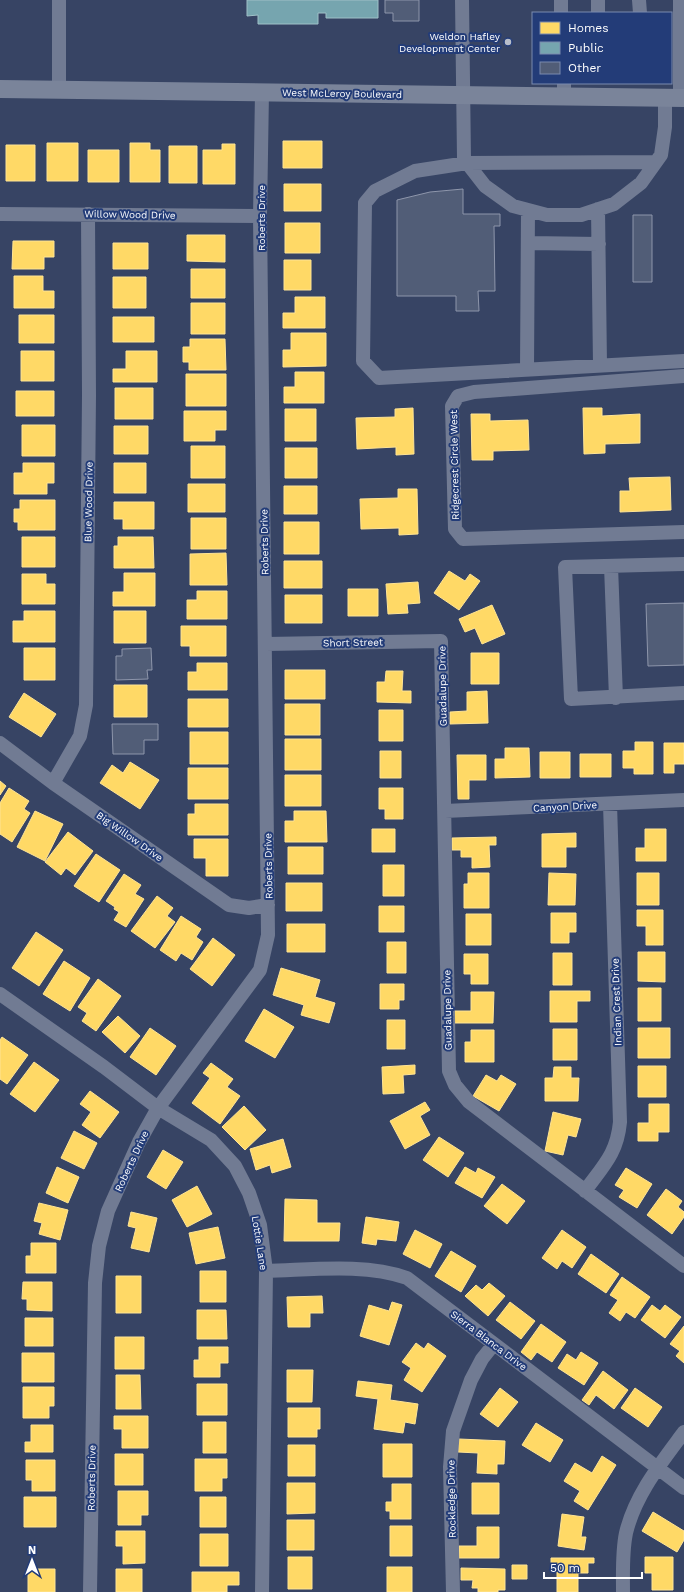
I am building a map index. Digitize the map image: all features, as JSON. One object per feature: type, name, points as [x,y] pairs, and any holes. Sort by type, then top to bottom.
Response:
[{"type":"main road","name":"West McLeroy Boulevard","points":[[0,89],[462,94],[564,89],[676,98]]},
{"type":"street","points":[[58,90],[59,0]]},
{"type":"street","points":[[462,0],[464,159],[485,186],[513,206],[546,216],[581,215],[614,204],[642,183],[661,155],[665,127],[676,98],[680,0]]},
{"type":"street","points":[[561,0],[561,12]]},
{"type":"street","points":[[598,0],[598,12]]},
{"type":"street","points":[[640,0],[640,12]]},
{"type":"street","name":"Roberts Drive","points":[[90,1592],[95,1298],[99,1246],[108,1211],[139,1142],[158,1108],[260,970],[268,935],[266,644],[260,216],[262,92]]},
{"type":"street","points":[[656,162],[467,163],[415,171],[375,191],[365,203],[363,361],[379,378],[684,361]]},
{"type":"street","points":[[598,209],[600,366]]},
{"type":"street","points":[[528,210],[528,370]]},
{"type":"street","name":"Willow Wood Drive","points":[[0,214],[260,216]]},
{"type":"street","name":"Blue Wood Drive","points":[[53,783],[80,736],[86,704],[89,395],[88,214]]},
{"type":"street","points":[[529,243],[599,244]]},
{"type":"street","name":"Ridgecrest Circle West","points":[[684,376],[474,392],[458,396],[452,406],[455,529],[463,539],[684,532]]},
{"type":"street","points":[[684,564],[565,567],[571,699],[616,698],[684,693]]},
{"type":"street","points":[[611,566],[616,698]]},
{"type":"street","name":"Short Street","points":[[266,644],[441,641]]},
{"type":"street","name":"Guadalupe Drive","points":[[441,641],[449,1071],[455,1085],[469,1102],[684,1266]]},
{"type":"street","name":"Big Willow Drive","points":[[0,743],[53,783],[229,905],[249,908],[268,905]]},
{"type":"street","name":"Canyon Drive","points":[[445,811],[684,800]]},
{"type":"street","name":"Indian Crest Drive","points":[[585,1191],[612,1155],[618,1140],[620,1122],[610,804]]},
{"type":"street","name":"Lottie Lane","points":[[0,994],[104,1067],[158,1108],[211,1140],[235,1166],[249,1193],[260,1225],[266,1270],[262,1592]]},
{"type":"street","name":"Sierra Blanca Drive","points":[[266,1270],[368,1270],[391,1272],[406,1278],[684,1488]]},
{"type":"street","name":"Rockledge Drive","points":[[453,1592],[450,1467],[453,1431],[471,1380],[482,1358],[494,1344]]},
{"type":"street","points":[[623,1592],[626,1535],[632,1513],[658,1467],[684,1432]]},
{"type":"building: Homes","points":[[283,141],[322,141],[322,168],[283,168]]},
{"type":"building: Homes","points":[[47,143],[78,143],[78,181],[47,181]]},
{"type":"building: Homes","points":[[130,143],[150,143],[150,150],[160,150],[160,182],[130,182]]},
{"type":"building: Homes","points":[[222,144],[235,144],[235,184],[203,184],[203,150],[222,150]]},
{"type":"building: Homes","points":[[6,145],[35,145],[35,181],[6,181]]},
{"type":"building: Homes","points":[[169,146],[197,146],[197,183],[169,183]]},
{"type":"building: Homes","points":[[88,150],[119,150],[119,182],[88,182]]},
{"type":"building: Homes","points":[[284,184],[321,184],[321,211],[284,211]]},
{"type":"building: Homes","points":[[285,223],[320,223],[320,253],[285,253]]},
{"type":"building: Homes","points":[[187,235],[225,235],[225,262],[187,261]]},
{"type":"building: Homes","points":[[13,241],[54,241],[54,257],[44,257],[44,269],[12,269]]},
{"type":"building: Homes","points":[[113,243],[148,243],[148,269],[113,269]]},
{"type":"building: Homes","points":[[284,260],[311,260],[311,290],[284,290]]},
{"type":"building: Homes","points":[[191,269],[225,269],[225,298],[191,298]]},
{"type":"building: Homes","points":[[14,276],[43,276],[43,291],[54,291],[54,308],[14,308]]},
{"type":"building: Homes","points":[[113,277],[146,277],[146,308],[113,308]]},
{"type":"building: Homes","points":[[295,297],[325,297],[325,328],[283,328],[283,313],[295,313]]},
{"type":"building: Homes","points":[[191,303],[225,303],[225,334],[191,334]]},
{"type":"building: Homes","points":[[19,315],[54,315],[54,343],[19,343]]},
{"type":"building: Homes","points":[[113,317],[154,317],[154,342],[113,342]]},
{"type":"building: Homes","points":[[291,333],[326,333],[326,366],[283,367],[283,350],[291,350]]},
{"type":"building: Homes","points":[[190,339],[225,339],[226,370],[189,370],[189,362],[183,362],[183,347],[190,347]]},
{"type":"building: Homes","points":[[21,351],[54,351],[54,381],[21,381]]},
{"type":"building: Homes","points":[[126,351],[157,351],[157,382],[113,382],[113,369],[126,369]]},
{"type":"building: Homes","points":[[295,372],[324,372],[324,403],[284,403],[284,387],[295,387]]},
{"type":"building: Homes","points":[[186,374],[226,374],[226,406],[186,406]]},
{"type":"building: Homes","points":[[115,388],[153,388],[153,419],[115,419]]},
{"type":"building: Homes","points":[[16,391],[54,391],[54,416],[16,416]]},
{"type":"building: Homes","points":[[413,408],[414,454],[396,455],[396,447],[357,449],[356,418],[395,417],[395,409]]},
{"type":"building: Homes","points":[[583,408],[602,408],[602,416],[640,414],[640,443],[605,444],[605,453],[584,454]]},
{"type":"building: Homes","points":[[285,409],[316,409],[316,441],[285,441]]},
{"type":"building: Homes","points":[[184,411],[226,411],[226,430],[215,430],[215,441],[184,441]]},
{"type":"building: Homes","points":[[471,414],[490,414],[490,421],[528,420],[529,450],[493,451],[493,460],[472,460]]},
{"type":"building: Homes","points":[[22,425],[55,425],[55,456],[22,456]]},
{"type":"building: Homes","points":[[114,426],[148,426],[148,454],[114,454]]},
{"type":"building: Homes","points":[[191,446],[225,446],[225,478],[191,478]]},
{"type":"building: Homes","points":[[285,448],[317,448],[317,478],[285,478]]},
{"type":"building: Homes","points":[[23,463],[54,463],[54,483],[47,483],[47,494],[14,494],[14,473],[23,473]]},
{"type":"building: Homes","points":[[114,463],[146,463],[146,493],[114,493]]},
{"type":"building: Homes","points":[[670,477],[671,510],[620,512],[620,491],[630,491],[629,478]]},
{"type":"building: Homes","points":[[188,484],[225,484],[225,512],[188,512]]},
{"type":"building: Homes","points":[[284,486],[317,486],[317,514],[284,514]]},
{"type":"building: Homes","points":[[398,489],[417,489],[418,534],[399,535],[399,528],[361,529],[360,499],[398,498]]},
{"type":"building: Homes","points":[[20,500],[55,500],[55,530],[18,530],[18,522],[14,522],[14,509],[20,509]]},
{"type":"building: Homes","points":[[114,502],[154,502],[154,529],[123,529],[123,519],[114,519]]},
{"type":"building: Homes","points":[[191,518],[226,518],[226,549],[191,549]]},
{"type":"building: Homes","points":[[284,522],[319,522],[319,554],[284,554]]},
{"type":"building: Homes","points":[[22,537],[55,537],[55,567],[22,567]]},
{"type":"building: Homes","points":[[118,537],[153,537],[154,568],[114,568],[114,546],[118,546]]},
{"type":"building: Homes","points":[[226,553],[227,585],[190,585],[190,554]]},
{"type":"building: Homes","points":[[284,561],[322,561],[322,588],[284,588]]},
{"type":"building: Homes","points":[[449,571],[465,581],[470,574],[480,581],[459,610],[434,593]]},
{"type":"building: Homes","points":[[124,573],[155,573],[155,606],[113,606],[113,592],[124,592]]},
{"type":"building: Homes","points":[[22,574],[46,574],[46,584],[55,584],[55,604],[22,604]]},
{"type":"building: Homes","points":[[418,582],[420,603],[407,604],[408,613],[388,614],[386,584]]},
{"type":"building: Homes","points":[[348,589],[378,589],[378,616],[348,616]]},
{"type":"building: Homes","points":[[197,591],[227,591],[227,619],[187,619],[187,600],[197,600]]},
{"type":"building: Homes","points":[[285,595],[322,595],[322,623],[285,623]]},
{"type":"building: Homes","points":[[492,605],[505,634],[482,644],[475,628],[465,632],[459,619]]},
{"type":"building: Homes","points":[[24,611],[55,611],[55,642],[13,642],[13,621],[24,621]]},
{"type":"building: Homes","points":[[114,611],[146,611],[146,643],[114,643]]},
{"type":"building: Homes","points":[[181,626],[226,626],[226,656],[190,656],[190,646],[181,646]]},
{"type":"building: Homes","points":[[24,648],[55,648],[55,680],[24,680]]},
{"type":"building: Homes","points":[[471,653],[499,653],[499,684],[471,684]]},
{"type":"building: Homes","points":[[197,663],[227,663],[227,690],[188,690],[188,672],[197,672]]},
{"type":"building: Homes","points":[[285,670],[325,670],[325,699],[285,699]]},
{"type":"building: Homes","points":[[386,671],[403,671],[402,691],[411,691],[411,703],[377,702],[377,682],[385,682]]},
{"type":"building: Homes","points":[[114,685],[147,685],[147,717],[114,717]]},
{"type":"building: Homes","points":[[487,691],[488,723],[450,724],[450,712],[467,711],[467,692]]},
{"type":"building: Homes","points":[[24,693],[56,714],[41,737],[9,717]]},
{"type":"building: Homes","points":[[188,699],[228,699],[228,727],[188,727]]},
{"type":"building: Homes","points":[[285,704],[320,704],[320,735],[285,735]]},
{"type":"building: Homes","points":[[379,710],[403,710],[403,741],[379,741]]},
{"type":"building: Homes","points":[[190,732],[228,732],[228,764],[190,764]]},
{"type":"building: Homes","points":[[285,739],[321,739],[321,770],[285,770]]},
{"type":"building: Homes","points":[[635,742],[653,742],[653,774],[634,774],[634,768],[623,768],[623,751],[635,751]]},
{"type":"building: Homes","points":[[664,743],[684,743],[684,764],[674,764],[674,773],[664,773]]},
{"type":"building: Homes","points":[[505,748],[529,748],[530,777],[495,778],[495,759],[505,759]]},
{"type":"building: Homes","points":[[380,751],[401,751],[401,778],[380,778]]},
{"type":"building: Homes","points":[[540,752],[570,752],[570,778],[540,778]]},
{"type":"building: Homes","points":[[580,754],[611,754],[611,777],[580,777]]},
{"type":"building: Homes","points":[[457,755],[486,755],[486,780],[469,780],[469,799],[458,799]]},
{"type":"building: Homes","points":[[130,762],[159,780],[140,809],[100,783],[112,765],[123,773]]},
{"type":"building: Homes","points":[[188,768],[228,768],[228,799],[188,799]]},
{"type":"building: Homes","points":[[285,775],[321,775],[321,806],[285,806]]},
{"type":"building: Homes","points":[[0,781],[6,786],[0,795]]},
{"type":"building: Homes","points":[[9,788],[29,801],[24,809],[30,813],[12,842],[0,834],[0,803]]},
{"type":"building: Homes","points":[[379,788],[403,788],[403,819],[385,819],[385,809],[379,809]]},
{"type":"building: Homes","points":[[195,804],[228,804],[228,835],[188,835],[188,814],[195,814]]},
{"type":"building: Homes","points":[[35,811],[63,824],[45,861],[17,847]]},
{"type":"building: Homes","points":[[294,811],[326,811],[327,842],[285,842],[285,821],[294,821]]},
{"type":"building: Homes","points":[[372,829],[395,829],[395,852],[372,852]]},
{"type":"building: Homes","points":[[645,829],[666,829],[666,861],[636,861],[636,848],[645,848]]},
{"type":"building: Homes","points":[[68,832],[93,851],[75,875],[66,868],[61,875],[45,862]]},
{"type":"building: Homes","points":[[576,833],[576,847],[566,847],[566,867],[542,867],[542,834]]},
{"type":"building: Homes","points":[[496,837],[496,845],[489,845],[490,867],[472,868],[472,857],[461,857],[461,850],[452,850],[452,838]]},
{"type":"building: Homes","points":[[194,839],[228,839],[228,876],[206,876],[206,858],[194,858]]},
{"type":"building: Homes","points":[[288,847],[323,847],[323,874],[288,874]]},
{"type":"building: Homes","points":[[96,854],[120,870],[99,902],[74,886]]},
{"type":"building: Homes","points":[[383,865],[404,865],[404,896],[383,896]]},
{"type":"building: Homes","points":[[468,873],[489,873],[489,908],[464,908],[464,884],[468,884]]},
{"type":"building: Homes","points":[[549,873],[576,874],[575,905],[548,905]]},
{"type":"building: Homes","points":[[637,873],[659,873],[659,905],[637,905]]},
{"type":"building: Homes","points":[[124,874],[141,885],[135,894],[144,899],[126,927],[114,920],[119,912],[114,909],[115,907],[106,901]]},
{"type":"building: Homes","points":[[286,883],[322,883],[322,911],[286,911]]},
{"type":"building: Homes","points":[[157,896],[173,908],[167,916],[175,922],[155,948],[131,931]]},
{"type":"building: Homes","points":[[379,906],[404,906],[404,932],[379,932]]},
{"type":"building: Homes","points":[[637,910],[663,910],[663,945],[646,945],[646,926],[637,926]]},
{"type":"building: Homes","points":[[551,913],[576,913],[576,932],[569,932],[569,943],[551,943]]},
{"type":"building: Homes","points":[[466,914],[491,914],[491,945],[466,945]]},
{"type":"building: Homes","points":[[181,916],[201,929],[196,937],[203,942],[192,960],[181,953],[176,961],[160,950]]},
{"type":"building: Homes","points":[[287,924],[325,924],[325,952],[287,952]]},
{"type":"building: Homes","points":[[36,932],[63,950],[39,986],[12,968]]},
{"type":"building: Homes","points":[[213,938],[235,955],[212,986],[190,969]]},
{"type":"building: Homes","points":[[387,942],[406,942],[406,973],[387,973]]},
{"type":"building: Homes","points":[[638,952],[665,952],[665,982],[638,981]]},
{"type":"building: Homes","points":[[553,953],[572,953],[572,985],[553,985]]},
{"type":"building: Homes","points":[[464,954],[488,954],[488,984],[471,984],[471,974],[464,974]]},
{"type":"building: Homes","points":[[64,961],[90,978],[70,1011],[43,994]]},
{"type":"building: Homes","points":[[281,968],[320,980],[315,997],[335,1003],[329,1023],[301,1015],[304,1005],[273,995]]},
{"type":"building: Homes","points":[[98,979],[121,996],[96,1031],[82,1021],[87,1013],[78,1007]]},
{"type":"building: Homes","points":[[380,984],[404,984],[404,1000],[399,1000],[399,1009],[380,1009]]},
{"type":"building: Homes","points":[[638,988],[661,988],[661,1021],[638,1021]]},
{"type":"building: Homes","points":[[550,991],[590,991],[590,1001],[577,1001],[577,1022],[550,1022]]},
{"type":"building: Homes","points":[[471,992],[494,992],[493,1023],[454,1023],[454,1011],[471,1011]]},
{"type":"building: Homes","points":[[264,1009],[294,1027],[275,1058],[245,1041]]},
{"type":"building: Homes","points":[[118,1016],[140,1036],[125,1053],[102,1032]]},
{"type":"building: Homes","points":[[387,1020],[405,1020],[405,1049],[387,1049]]},
{"type":"building: Homes","points":[[150,1028],[176,1046],[156,1075],[130,1057]]},
{"type":"building: Homes","points":[[638,1028],[670,1028],[670,1058],[638,1058]]},
{"type":"building: Homes","points":[[553,1029],[577,1029],[577,1060],[553,1060]]},
{"type":"building: Homes","points":[[471,1030],[494,1030],[494,1062],[465,1062],[465,1042],[471,1042]]},
{"type":"building: Homes","points":[[2,1037],[28,1055],[7,1084],[0,1079],[0,1040]]},
{"type":"building: Homes","points":[[34,1062],[59,1080],[35,1112],[10,1094]]},
{"type":"building: Homes","points":[[211,1063],[233,1079],[227,1087],[240,1096],[220,1124],[192,1103],[210,1078],[203,1073]]},
{"type":"building: Homes","points":[[415,1065],[415,1074],[403,1075],[404,1093],[383,1094],[382,1067]]},
{"type":"building: Homes","points":[[638,1066],[666,1066],[666,1097],[638,1097]]},
{"type":"building: Homes","points":[[554,1067],[571,1067],[571,1078],[579,1078],[578,1101],[545,1101],[545,1078],[553,1078]]},
{"type":"building: Homes","points":[[486,1075],[497,1081],[501,1075],[516,1084],[499,1111],[473,1096]]},
{"type":"building: Homes","points":[[90,1091],[119,1112],[100,1138],[82,1125],[91,1112],[80,1104]]},
{"type":"building: Homes","points":[[425,1102],[430,1110],[420,1116],[430,1135],[405,1149],[390,1121]]},
{"type":"building: Homes","points":[[649,1104],[669,1104],[669,1132],[658,1132],[658,1141],[638,1141],[638,1123],[649,1123]]},
{"type":"building: Homes","points":[[244,1106],[266,1130],[245,1150],[222,1127]]},
{"type":"building: Homes","points":[[553,1112],[581,1119],[576,1137],[568,1135],[563,1155],[545,1151]]},
{"type":"building: Homes","points":[[74,1131],[97,1143],[84,1169],[61,1158]]},
{"type":"building: Homes","points":[[439,1137],[464,1153],[448,1177],[423,1160]]},
{"type":"building: Homes","points":[[283,1139],[291,1167],[272,1173],[270,1165],[256,1170],[250,1149]]},
{"type":"building: Homes","points":[[163,1150],[183,1162],[166,1189],[147,1177]]},
{"type":"building: Homes","points":[[57,1167],[79,1177],[68,1203],[46,1193]]},
{"type":"building: Homes","points":[[465,1167],[476,1173],[478,1168],[495,1177],[482,1198],[455,1183]]},
{"type":"building: Homes","points":[[626,1168],[652,1184],[637,1208],[619,1197],[624,1190],[615,1185]]},
{"type":"building: Homes","points":[[502,1184],[525,1201],[507,1224],[484,1206]]},
{"type":"building: Homes","points":[[197,1186],[212,1214],[187,1227],[172,1200]]},
{"type":"building: Homes","points":[[666,1189],[682,1201],[678,1207],[684,1212],[684,1217],[672,1234],[647,1215]]},
{"type":"building: Homes","points":[[285,1199],[317,1200],[317,1223],[340,1223],[339,1241],[284,1241]]},
{"type":"building: Homes","points":[[39,1203],[68,1210],[60,1240],[39,1234],[42,1223],[34,1221]]},
{"type":"building: Homes","points":[[131,1212],[157,1218],[149,1252],[131,1248],[136,1228],[128,1226]]},
{"type":"building: Homes","points":[[366,1217],[399,1222],[396,1241],[377,1239],[376,1245],[362,1243]]},
{"type":"building: Homes","points":[[218,1227],[225,1258],[196,1264],[189,1233]]},
{"type":"building: Homes","points":[[415,1230],[442,1244],[430,1268],[403,1254]]},
{"type":"building: Homes","points":[[562,1230],[586,1247],[572,1268],[562,1261],[557,1269],[542,1258]]},
{"type":"building: Homes","points":[[31,1243],[56,1243],[56,1273],[26,1273],[26,1256],[31,1256]]},
{"type":"building: Homes","points":[[451,1251],[476,1266],[461,1292],[435,1276]]},
{"type":"building: Homes","points":[[591,1254],[619,1274],[606,1293],[578,1274]]},
{"type":"building: Homes","points":[[200,1271],[226,1271],[226,1302],[200,1302]]},
{"type":"building: Homes","points":[[116,1276],[141,1276],[141,1313],[116,1313]]},
{"type":"building: Homes","points":[[622,1277],[650,1297],[635,1318],[626,1312],[620,1321],[609,1313],[618,1300],[610,1295]]},
{"type":"building: Homes","points":[[23,1282],[52,1282],[52,1311],[27,1310],[27,1299],[22,1299]]},
{"type":"building: Homes","points":[[489,1283],[505,1296],[488,1316],[465,1296],[476,1285],[482,1290]]},
{"type":"building: Homes","points":[[322,1296],[323,1313],[310,1313],[310,1327],[288,1327],[287,1297]]},
{"type":"building: Homes","points":[[392,1302],[402,1305],[389,1345],[360,1336],[369,1305],[389,1311]]},
{"type":"building: Homes","points":[[510,1302],[535,1321],[521,1339],[496,1320]]},
{"type":"building: Homes","points":[[652,1305],[660,1311],[665,1305],[681,1317],[665,1338],[641,1320]]},
{"type":"building: Homes","points":[[197,1310],[226,1310],[227,1339],[197,1339]]},
{"type":"building: Homes","points":[[25,1318],[53,1318],[53,1346],[25,1346]]},
{"type":"building: Homes","points":[[541,1324],[566,1342],[552,1362],[537,1352],[531,1360],[521,1352]]},
{"type":"building: Homes","points":[[684,1326],[684,1363],[676,1356],[680,1351],[670,1344]]},
{"type":"building: Homes","points":[[115,1337],[144,1337],[144,1369],[115,1369]]},
{"type":"building: Homes","points":[[416,1343],[424,1349],[428,1343],[446,1356],[422,1392],[404,1380],[411,1368],[402,1362]]},
{"type":"building: Homes","points":[[199,1347],[228,1347],[228,1363],[220,1363],[220,1377],[194,1377],[194,1360],[199,1360]]},
{"type":"building: Homes","points":[[581,1352],[598,1363],[584,1385],[558,1368],[567,1354],[576,1360]]},
{"type":"building: Homes","points":[[22,1353],[54,1353],[54,1382],[22,1382]]},
{"type":"building: Homes","points":[[287,1370],[313,1370],[312,1402],[287,1402]]},
{"type":"building: Homes","points":[[603,1371],[628,1390],[614,1409],[596,1395],[589,1405],[582,1400]]},
{"type":"building: Homes","points":[[116,1375],[140,1375],[141,1409],[116,1409]]},
{"type":"building: Homes","points":[[358,1381],[392,1385],[390,1400],[418,1404],[415,1424],[405,1422],[403,1433],[374,1429],[378,1399],[356,1396]]},
{"type":"building: Homes","points":[[197,1384],[227,1384],[227,1415],[197,1415]]},
{"type":"building: Homes","points":[[23,1387],[54,1387],[54,1406],[49,1406],[49,1418],[23,1418]]},
{"type":"building: Homes","points":[[500,1388],[518,1402],[498,1427],[480,1414]]},
{"type":"building: Homes","points":[[635,1388],[662,1407],[648,1427],[621,1408]]},
{"type":"building: Homes","points":[[288,1408],[320,1408],[320,1429],[317,1429],[317,1437],[288,1437]]},
{"type":"building: Homes","points":[[114,1416],[148,1416],[148,1448],[122,1448],[122,1429],[114,1429]]},
{"type":"building: Homes","points":[[203,1422],[226,1422],[226,1453],[203,1453]]},
{"type":"building: Homes","points":[[536,1423],[563,1440],[550,1462],[522,1445]]},
{"type":"building: Homes","points":[[31,1425],[53,1425],[53,1452],[25,1452],[25,1442],[31,1442]]},
{"type":"building: Homes","points":[[459,1439],[505,1441],[504,1464],[497,1464],[497,1474],[477,1473],[478,1453],[458,1452]]},
{"type":"building: Homes","points":[[383,1444],[412,1444],[412,1477],[383,1477]]},
{"type":"building: Homes","points":[[288,1445],[315,1445],[315,1476],[288,1476]]},
{"type":"building: Homes","points":[[115,1454],[143,1454],[143,1485],[115,1485]]},
{"type":"building: Homes","points":[[602,1456],[616,1465],[588,1510],[574,1501],[580,1491],[564,1481],[575,1463],[592,1473]]},
{"type":"building: Homes","points":[[195,1459],[227,1459],[227,1478],[222,1478],[222,1491],[195,1491]]},
{"type":"building: Homes","points":[[26,1460],[55,1460],[55,1491],[32,1491],[32,1480],[26,1480]]},
{"type":"building: Homes","points":[[287,1483],[315,1483],[315,1513],[287,1514]]},
{"type":"building: Homes","points":[[472,1483],[499,1483],[499,1514],[472,1514]]},
{"type":"building: Homes","points":[[392,1484],[411,1484],[411,1519],[390,1519],[390,1511],[386,1511],[386,1502],[392,1502]]},
{"type":"building: Homes","points":[[118,1491],[148,1491],[148,1515],[141,1515],[141,1525],[118,1525]]},
{"type":"building: Homes","points":[[24,1497],[56,1497],[56,1527],[24,1527]]},
{"type":"building: Homes","points":[[200,1497],[226,1497],[226,1527],[200,1527]]},
{"type":"building: Homes","points":[[653,1512],[684,1531],[684,1540],[677,1552],[642,1531]]},
{"type":"building: Homes","points":[[562,1514],[584,1517],[581,1537],[586,1537],[584,1550],[558,1546]]},
{"type":"building: Homes","points":[[287,1520],[314,1520],[314,1550],[287,1550]]},
{"type":"building: Homes","points":[[390,1526],[412,1526],[412,1556],[390,1556]]},
{"type":"building: Homes","points":[[477,1527],[499,1527],[499,1558],[459,1558],[459,1546],[477,1546]]},
{"type":"building: Homes","points":[[116,1531],[145,1531],[145,1563],[123,1564],[123,1546],[116,1546]]},
{"type":"building: Homes","points":[[200,1534],[228,1534],[228,1566],[200,1566]]},
{"type":"building: Homes","points":[[288,1557],[312,1557],[312,1589],[288,1589]]},
{"type":"building: Homes","points":[[645,1557],[673,1557],[673,1590],[652,1590],[652,1573],[645,1573]]},
{"type":"building: Homes","points":[[551,1558],[594,1558],[594,1563],[588,1563],[588,1573],[578,1573],[578,1592],[557,1592],[557,1572],[551,1572]]},
{"type":"building: Homes","points":[[512,1565],[527,1565],[527,1579],[512,1579]]},
{"type":"building: Homes","points":[[387,1567],[412,1567],[412,1592],[387,1592]]},
{"type":"building: Homes","points":[[461,1568],[505,1569],[505,1590],[498,1590],[498,1592],[478,1592],[478,1588],[472,1588],[473,1580],[461,1580]]},
{"type":"building: Homes","points":[[28,1569],[55,1569],[55,1592],[28,1592]]},
{"type":"building: Homes","points":[[116,1569],[142,1569],[142,1592],[116,1592]]},
{"type":"building: Homes","points":[[192,1572],[239,1572],[239,1585],[227,1585],[227,1592],[192,1592]]},
{"type":"building: Public","points":[[247,0],[378,0],[378,18],[326,18],[326,13],[318,13],[318,24],[258,24],[258,15],[247,16]]},
{"type":"building: Other","points":[[385,0],[419,0],[419,21],[393,21],[393,13],[385,13]]},
{"type":"building: Other","points":[[463,189],[463,214],[500,214],[500,226],[494,226],[495,291],[478,291],[479,311],[456,311],[456,296],[397,296],[397,200],[430,192]]},
{"type":"building: Other","points":[[633,215],[652,215],[652,282],[633,282]]},
{"type":"building: Other","points":[[684,603],[684,665],[648,666],[646,604]]},
{"type":"building: Other","points":[[151,648],[152,670],[147,670],[148,679],[116,680],[116,656],[122,656],[122,649]]},
{"type":"building: Other","points":[[112,724],[158,724],[158,740],[144,740],[144,754],[113,754]]},
{"type":"place","name":"Weldon Hafley Development Center","points":[[508,42]]}]
